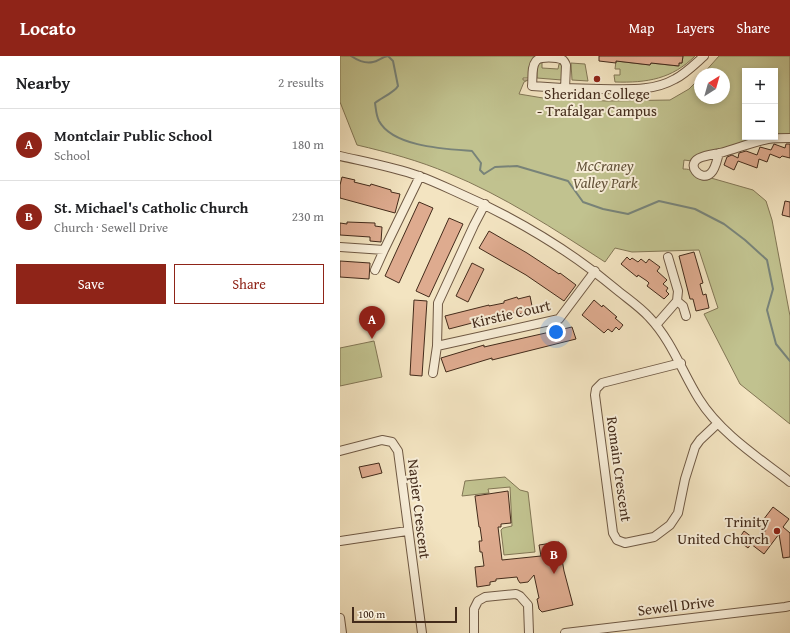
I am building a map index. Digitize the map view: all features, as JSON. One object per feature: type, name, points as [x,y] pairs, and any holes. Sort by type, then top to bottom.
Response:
[{"type":"street","points":[[565,89],[565,62],[551,58],[540,57],[537,59],[533,68],[532,86],[565,89],[624,90],[652,88],[677,79],[704,56]]},
{"type":"street","points":[[719,153],[768,139],[790,138]]},
{"type":"street","points":[[340,156],[398,169],[420,176],[485,204],[530,229],[595,271],[648,316],[662,332],[699,399],[717,424],[790,482]]},
{"type":"street","points":[[375,270],[420,176]]},
{"type":"street","points":[[433,373],[438,304],[485,204]]},
{"type":"street","points":[[340,247],[384,250]]},
{"type":"street","points":[[656,325],[677,301],[678,291],[668,257]]},
{"type":"street","name":"Kirstie Court","points":[[436,346],[559,318],[595,271]]},
{"type":"street","points":[[677,301],[683,306],[686,316]]},
{"type":"street","name":"Romain Crescent","points":[[680,363],[602,383],[596,389],[595,395],[612,526],[613,533],[617,540],[624,542],[654,537],[670,525],[678,513],[685,479],[695,447],[717,424]]},
{"type":"street","name":"Napier Crescent","points":[[340,451],[382,440],[392,442],[398,451],[407,531],[422,633]]},
{"type":"street","points":[[340,541],[407,531]]},
{"type":"street","points":[[474,633],[474,609],[478,601],[485,597],[516,594],[528,604],[529,633]]},
{"type":"street","name":"Sewell Drive","points":[[565,633],[790,606]]},
{"type":"street","points":[[340,618],[342,633]]},
{"type":"green space","name":"McCraney Valley Park","points":[[340,56],[537,56],[529,78],[523,78],[523,80],[528,80],[524,82],[519,94],[543,98],[607,101],[670,100],[689,89],[694,84],[694,104],[730,104],[730,68],[708,68],[719,56],[790,56],[790,136],[778,137],[778,68],[742,68],[742,140],[753,140],[697,155],[692,161],[684,160],[683,169],[690,170],[702,180],[711,178],[753,190],[766,201],[772,220],[790,316],[790,424],[740,384],[704,314],[718,308],[699,250],[632,252],[615,248],[605,262],[528,214],[469,182],[415,161],[357,145],[340,102]]},
{"type":"green space","points":[[683,56],[695,56],[686,64],[668,75],[638,82],[615,82],[614,75],[620,75],[620,69],[615,69],[616,61],[650,65],[651,63],[678,66],[679,63],[682,63]]},
{"type":"green space","points":[[539,62],[542,62],[542,68],[558,69],[559,64],[561,64],[563,66],[562,80],[537,78],[537,65]]},
{"type":"green space","points":[[571,63],[585,64],[588,81],[572,80]]},
{"type":"green space","points":[[374,341],[382,377],[340,386],[340,348]]},
{"type":"green space","points":[[505,477],[520,490],[528,492],[535,552],[504,555],[501,530],[512,526],[510,487],[488,489],[489,493],[462,496],[465,481]]},
{"type":"building","points":[[599,56],[683,56],[682,63],[679,63],[679,66],[651,63],[650,65],[616,61],[616,63],[599,61]]},
{"type":"building","points":[[774,144],[785,148],[786,144],[790,144],[790,158],[782,156],[780,158],[770,154],[767,162],[759,159],[757,168],[738,161],[734,170],[724,165],[727,157],[732,155],[738,158],[739,153],[746,151],[757,155],[760,147],[771,150]]},
{"type":"building","points":[[342,177],[370,186],[371,184],[400,194],[395,213],[340,198],[340,185]]},
{"type":"building","points":[[785,201],[790,202],[790,217],[782,215]]},
{"type":"building","points":[[419,202],[433,208],[399,283],[385,276]]},
{"type":"building","points":[[449,218],[463,224],[429,297],[416,291]]},
{"type":"building","points":[[347,222],[375,223],[375,226],[382,227],[381,242],[370,241],[370,237],[340,235],[340,223],[347,224]]},
{"type":"building","points":[[489,231],[559,274],[560,273],[576,285],[564,301],[526,275],[479,248]]},
{"type":"building","points":[[694,252],[703,283],[700,284],[703,295],[706,294],[709,308],[696,311],[693,299],[690,299],[679,256]]},
{"type":"building","points":[[627,257],[630,260],[632,258],[638,262],[641,259],[646,263],[649,259],[660,267],[657,271],[667,280],[663,284],[668,288],[666,291],[669,294],[664,299],[647,286],[649,283],[647,281],[638,275],[637,277],[621,264]]},
{"type":"building","points":[[340,261],[370,263],[369,279],[340,277]]},
{"type":"building","points":[[472,263],[484,269],[468,302],[456,296]]},
{"type":"building","points":[[530,296],[533,311],[519,314],[518,312],[506,315],[506,317],[495,319],[495,317],[449,329],[445,316],[489,305],[504,303],[504,301],[517,297],[518,299]]},
{"type":"building","points":[[414,300],[427,301],[422,376],[410,375]]},
{"type":"building","points":[[594,300],[602,307],[603,305],[617,317],[615,318],[623,325],[619,330],[616,327],[612,332],[608,329],[604,333],[582,315]]},
{"type":"building","points":[[572,327],[576,339],[492,360],[492,358],[446,372],[441,358],[484,345],[484,347]]},
{"type":"building","points":[[379,463],[382,473],[362,478],[359,467]]},
{"type":"building","points":[[508,491],[511,523],[501,524],[501,527],[498,527],[502,560],[541,556],[539,545],[559,542],[564,571],[573,605],[542,612],[539,609],[537,599],[539,598],[534,575],[528,582],[520,583],[517,577],[496,579],[496,581],[490,582],[490,585],[477,587],[475,567],[484,566],[482,552],[480,552],[479,541],[482,541],[475,496]]},
{"type":"building","name":"Trinity United Church","points":[[773,507],[789,519],[783,527],[790,533],[790,557],[783,558],[779,534],[764,554],[751,544],[748,548],[738,540],[744,531],[757,541],[766,530],[760,524]]},
{"type":"waterway","points":[[351,56],[364,62],[375,61],[388,56],[393,61],[398,86],[375,103],[379,121],[386,130],[396,136],[421,145],[472,151],[481,163],[480,170],[484,174],[495,167],[517,166],[568,181],[583,202],[603,209],[628,214],[659,201],[695,209],[724,224],[745,240],[767,260],[773,289],[767,310],[776,344],[790,361]]},
{"type":"place","name":"Sheridan College - Trafalgar Campus","points":[[597,79]]},
{"type":"place","name":"Montclair Public School","points":[[372,339]]},
{"type":"place","name":"Trinity United Church","points":[[777,531]]},
{"type":"place","name":"St. Michael's Catholic Church","points":[[554,574]]}]
